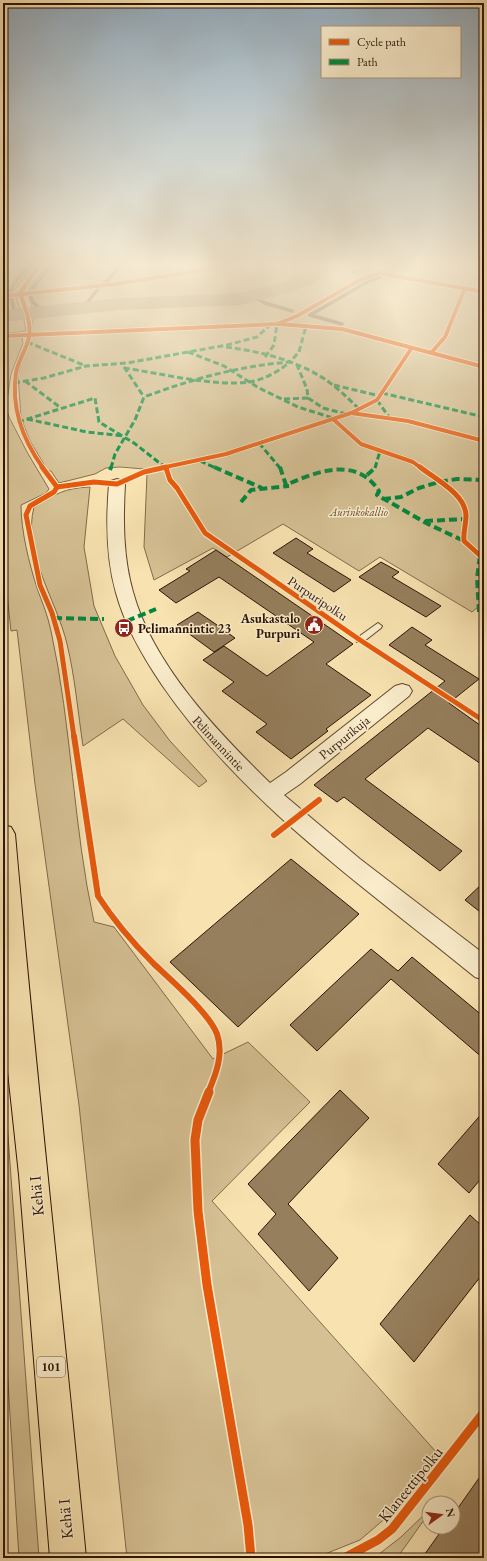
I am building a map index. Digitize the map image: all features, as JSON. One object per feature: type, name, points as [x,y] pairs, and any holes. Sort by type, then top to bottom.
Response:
[{"type":"highway","name":"Kehä I","points":[[3,834],[22,1072],[34,1175],[68,1558]]},
{"type":"street","name":"Pelimannintie","points":[[117,484],[114,532],[117,560],[124,593],[139,630],[168,680],[189,711],[269,794],[296,819],[481,962]]},
{"type":"street","name":"Purpurikuja","points":[[269,794],[293,778],[402,691]]},
{"type":"lane","points":[[360,640],[378,626]]},
{"type":"green space","name":"Aurinkokallio","points":[[28,337],[484,337],[484,602],[472,612],[380,557],[359,571],[283,524],[227,557],[213,548],[154,580],[144,547],[147,474],[144,469],[120,467],[106,468],[95,474],[59,483],[51,471],[48,471],[30,441],[21,418],[18,375]]},
{"type":"green space","points":[[3,338],[22,338],[23,343],[11,374],[6,407],[9,417],[27,452],[49,489],[46,493],[21,505],[22,525],[31,568],[50,625],[58,667],[64,703],[81,850],[94,922],[114,927],[213,1059],[248,1042],[310,1102],[212,1201],[437,1453],[394,1511],[360,1540],[315,1558],[127,1558],[79,1105],[35,784],[17,630],[11,631],[3,557]]},
{"type":"green space","points":[[90,487],[84,547],[94,606],[115,656],[143,705],[170,741],[207,781],[199,787],[123,719],[83,746],[70,657],[62,628],[37,559],[33,541],[32,524],[34,507],[60,492]]},
{"type":"green space","points":[[3,1068],[39,1558],[19,1558],[3,1303]]},
{"type":"green space","points":[[421,1518],[421,1524],[397,1558],[374,1558],[401,1537]]},
{"type":"building","points":[[296,538],[313,549],[307,553],[351,580],[334,592],[273,553]]},
{"type":"building","points":[[216,550],[353,644],[326,664],[371,695],[326,729],[328,731],[291,759],[256,732],[267,724],[222,691],[234,682],[203,660],[224,646],[267,676],[314,642],[219,577],[176,603],[159,590],[190,571],[186,569]]},
{"type":"building","points":[[381,562],[399,572],[392,577],[441,606],[426,617],[359,577]]},
{"type":"building","points":[[198,612],[235,638],[214,652],[177,625]]},
{"type":"building","points":[[412,627],[432,640],[425,645],[479,679],[449,703],[484,728],[484,766],[428,728],[365,779],[462,851],[440,871],[344,797],[337,802],[314,785],[445,681],[389,645]]},
{"type":"building","points":[[291,859],[359,914],[238,1027],[170,962]]},
{"type":"building","points":[[484,882],[484,915],[465,900]]},
{"type":"building","points":[[371,949],[398,971],[412,957],[484,1017],[484,1059],[391,979],[317,1051],[290,1025]]},
{"type":"building","points":[[340,1090],[369,1118],[288,1204],[338,1258],[309,1291],[258,1234],[276,1214],[248,1184]]},
{"type":"building","points":[[484,1111],[484,1175],[469,1193],[438,1164]]},
{"type":"building","points":[[470,1215],[484,1228],[484,1272],[414,1362],[380,1324]]},
{"type":"building","points":[[484,1471],[484,1558],[422,1558],[438,1535],[461,1535],[461,1504]]},
{"type":"marked path","points":[[14,383],[44,378],[86,366],[127,363],[227,345],[257,337]]},
{"type":"marked path","points":[[265,357],[274,345],[275,337]]},
{"type":"marked path","points":[[110,470],[115,454],[135,420],[144,397],[198,378],[234,369],[290,362],[299,352],[303,337]]},
{"type":"marked path","points":[[27,342],[86,366]]},
{"type":"marked path","points":[[226,347],[254,351],[281,359],[308,370],[336,387],[359,409]]},
{"type":"marked path","points":[[188,352],[224,366],[259,388],[298,407],[333,418]]},
{"type":"marked path","points":[[124,368],[223,383],[250,382],[279,371],[290,362]]},
{"type":"marked path","points":[[284,399],[308,398],[307,389],[297,365]]},
{"type":"marked path","points":[[124,367],[144,397]]},
{"type":"marked path","points":[[25,381],[50,398],[61,408]]},
{"type":"marked path","points":[[334,385],[380,396]]},
{"type":"marked path","points":[[382,393],[484,417]]},
{"type":"marked path","points":[[18,422],[95,398],[99,422],[134,443],[166,468]]},
{"type":"marked path","points":[[308,398],[323,408],[346,414]]},
{"type":"marked path","points":[[377,400],[389,417]]},
{"type":"marked path","points":[[27,419],[87,432],[112,436],[124,436]]},
{"type":"marked path","points":[[259,443],[280,467],[286,485],[323,472],[350,470],[362,473],[372,480],[379,491],[377,495],[428,524],[464,541]]},
{"type":"marked path","points":[[367,475],[376,467],[380,451]]},
{"type":"marked path","points":[[200,461],[262,488]]},
{"type":"marked path","points":[[383,499],[401,497],[419,488],[439,482],[457,479],[484,480]]},
{"type":"marked path","points":[[241,502],[251,490],[289,486]]},
{"type":"marked path","points":[[425,521],[465,519]]},
{"type":"marked path","points":[[479,612],[477,578],[480,556]]},
{"type":"marked path","points":[[127,621],[156,609]]},
{"type":"marked path","points":[[54,618],[104,619]]},
{"type":"cycle path","points":[[29,337],[16,372],[14,388],[15,404],[23,434],[30,448],[38,462],[57,487],[54,492],[30,506],[26,515],[40,585],[52,613],[60,641],[98,896],[107,911],[130,939],[206,1017],[215,1030],[220,1045],[218,1066],[196,1126],[194,1147],[195,1174],[207,1285],[248,1525],[251,1558]]},
{"type":"cycle path","points":[[371,337],[484,367]]},
{"type":"cycle path","points":[[431,353],[445,337]]},
{"type":"cycle path","points":[[57,487],[94,482],[117,484],[144,472],[226,454],[351,413],[377,400],[411,349]]},
{"type":"cycle path","points":[[351,413],[408,421],[484,441]]},
{"type":"cycle path","points":[[333,419],[361,444],[413,462],[458,496],[464,504],[466,516],[463,530],[464,541],[472,550],[484,559]]},
{"type":"cycle path","name":"Purpuripolku","points":[[166,468],[170,480],[177,488],[205,533],[360,640],[484,721]]},
{"type":"cycle path","points":[[274,835],[319,800]]},
{"type":"cycle path","name":"Klaneettipolku","points":[[344,1558],[378,1540],[392,1529],[484,1412]]},
{"type":"place","name":"Asukastalo Purpuri","points":[[314,625]]},
{"type":"place","name":"Pelimannintie 23","points":[[124,628]]}]
